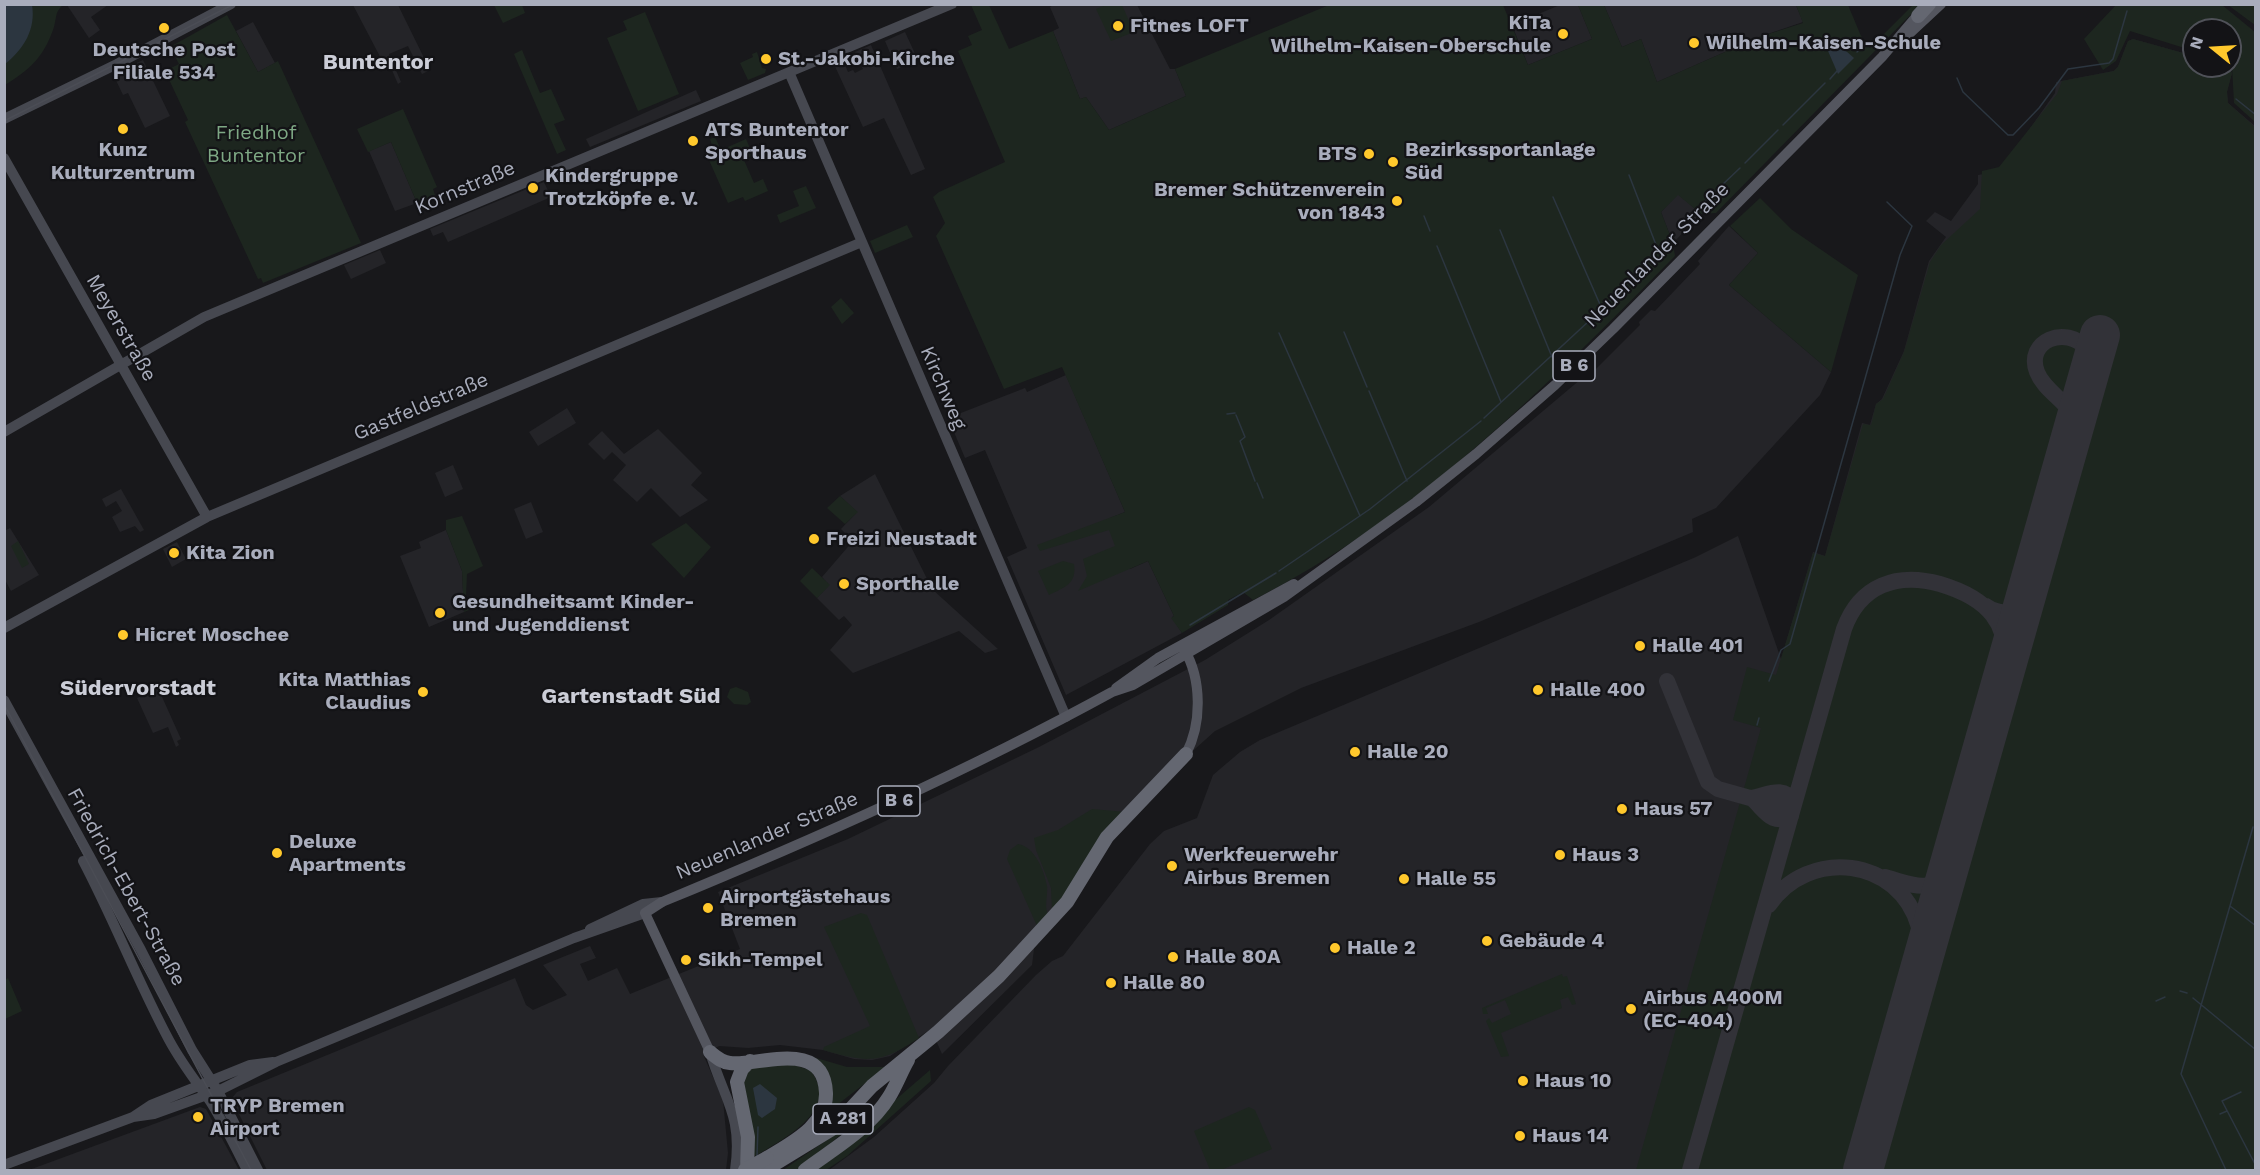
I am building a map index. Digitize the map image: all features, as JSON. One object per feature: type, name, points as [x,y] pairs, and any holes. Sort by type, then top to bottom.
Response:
[{"type":"highway","name":"A 281","points":[[746,1170],[766,1166],[832,1129],[872,1086],[914,1053],[999,976],[1075,892],[1099,847],[1186,754]]},
{"type":"highway","points":[[710,1052],[717,1059],[729,1063],[750,1061]]},
{"type":"highway","points":[[805,1170],[846,1140],[878,1111],[888,1099],[914,1053]]},
{"type":"highway","name":"A 281","points":[[750,1061],[790,1058],[809,1064],[820,1074],[826,1089],[824,1107],[820,1117],[803,1135],[766,1166]]},
{"type":"highway","points":[[746,1170],[748,1137],[738,1082],[742,1069],[750,1061]]},
{"type":"main road","name":"Neuenlander Straße","points":[[1882,57],[1907,37],[1941,4]]},
{"type":"main road","name":"Neuenlander Straße","points":[[645,913],[662,902],[884,808],[1112,692],[1133,685],[1185,651],[1284,597],[1416,502],[1518,418],[1613,328],[1882,57],[1924,8]]},
{"type":"main road","points":[[1185,651],[1192,671],[1198,723],[1186,754]]},
{"type":"main road","points":[[645,913],[710,1052]]},
{"type":"street","points":[[4,119],[117,64],[231,4]]},
{"type":"street","name":"Kornstraße","points":[[4,432],[204,317],[952,4]]},
{"type":"street","name":"Kirchweg","points":[[789,72],[1066,717]]},
{"type":"street","name":"Meyerstraße","points":[[4,158],[207,517]]},
{"type":"street","name":"Gastfeldstraße","points":[[4,628],[207,517],[862,242]]},
{"type":"street","name":"Friedrich-Ebert-Straße","points":[[4,700],[218,1091],[258,1170]]},
{"type":"street","name":"Friedrich-Ebert-Straße","points":[[4,713],[116,923],[128,957],[168,1038],[202,1091],[247,1170]]},
{"type":"street","name":"Neuenlander Straße","points":[[574,938],[643,904],[662,902]]},
{"type":"street","name":"Neuenlander Straße","points":[[4,1164],[133,1117],[151,1105],[202,1091],[218,1091],[276,1062],[574,938],[645,913]]},
{"type":"street","points":[[710,1052],[736,1125],[735,1170]]},
{"type":"street","name":"Neuenlander Straße","points":[[202,1091],[210,1080],[249,1065],[276,1062]]},
{"type":"shaded area","points":[[5,4],[32,5],[33,14],[27,38],[18,52],[5,64]]},
{"type":"shaded area","points":[[1055,4],[1137,5],[1170,69],[1175,69],[1186,96],[1109,130],[1086,97],[1080,99],[1053,31],[1059,28],[1050,7]]},
{"type":"shaded area","points":[[67,5],[108,5],[91,17],[100,30],[89,38]]},
{"type":"shaded area","points":[[353,5],[398,5],[430,70],[422,74],[408,46],[389,54],[401,82],[398,84],[391,68],[387,70]]},
{"type":"shaded area","points":[[1560,5],[1578,5],[1592,39],[1528,65],[1512,25]]},
{"type":"shaded area","name":"Wilhelm-Kaisen-Schule","points":[[1604,5],[1796,5],[1803,22],[1759,37],[1657,82],[1641,39],[1622,47]]},
{"type":"shaded area","points":[[253,22],[275,63],[258,72],[236,31]]},
{"type":"shaded area","points":[[905,32],[918,60],[897,69],[885,41]]},
{"type":"shaded area","points":[[2133,39],[2182,53],[2182,78],[2231,78],[2227,91],[2228,103],[2256,127],[2255,790],[2203,969],[2178,1075],[2222,1170],[829,1170],[874,1137],[934,1083],[1036,975],[1052,961],[1063,956],[1150,844],[1164,831],[1197,818],[1213,775],[1240,752],[1260,740],[1696,557],[1738,536],[1781,659],[1813,552],[1825,556],[1862,423],[1870,425],[1876,404],[1882,399],[1904,351],[1929,261],[1946,237],[1926,221],[1935,212],[1951,221],[1978,184],[1978,175],[2000,171],[2055,93],[2056,82],[2114,71],[2118,67],[2128,41]]},
{"type":"shaded area","points":[[1838,44],[1854,58],[1838,74],[1828,51],[1829,47]]},
{"type":"shaded area","points":[[871,45],[925,169],[911,175],[884,118],[863,127],[833,62],[842,58],[848,72],[853,70],[855,73],[863,69],[855,52]]},
{"type":"shaded area","points":[[143,60],[170,116],[145,128],[128,93],[123,95],[113,74]]},
{"type":"shaded area","points":[[696,90],[701,101],[590,147],[586,139]]},
{"type":"shaded area","points":[[391,142],[417,203],[395,211],[369,151]]},
{"type":"shaded area","points":[[544,182],[551,197],[448,242],[443,232],[433,236],[430,229]]},
{"type":"shaded area","points":[[1678,194],[1701,214],[1673,243],[1661,212]]},
{"type":"shaded area","points":[[1729,226],[1758,253],[1729,285],[1831,372],[1820,395],[1716,508],[1692,519],[1693,532],[1479,622],[1301,688],[1215,731],[1126,811],[1065,895],[1037,926],[1032,965],[942,1054],[931,1029],[890,1056],[872,1060],[854,1059],[823,1050],[780,1045],[748,1048],[719,1046],[703,1054],[723,1100],[728,1153],[726,1170],[267,1170],[233,1102],[232,1098],[237,1092],[515,978],[526,1005],[533,1010],[567,995],[543,965],[590,946],[596,958],[580,964],[588,981],[617,968],[630,994],[740,949],[718,892],[848,839],[1039,747],[1205,660],[1269,620],[1429,507],[1581,379],[1588,377],[1640,325],[1639,322],[1651,310],[1655,311],[1700,264],[1698,261]]},
{"type":"shaded area","points":[[380,250],[386,263],[351,279],[344,265]]},
{"type":"shaded area","points":[[1066,375],[1125,512],[1110,518],[1130,569],[1148,561],[1174,616],[1172,617],[1182,633],[1066,695],[1007,557],[1027,548],[985,450],[965,458],[948,418],[1025,388],[1027,392]]},
{"type":"shaded area","points":[[567,408],[576,423],[538,446],[529,432]]},
{"type":"shaded area","points":[[658,429],[702,473],[691,485],[708,500],[680,517],[651,488],[637,502],[613,480],[626,465],[612,452],[604,460],[588,444],[602,431],[624,454]]},
{"type":"shaded area","points":[[453,465],[463,489],[445,497],[435,473]]},
{"type":"shaded area","points":[[875,474],[932,589],[998,649],[985,653],[959,631],[853,673],[830,650],[852,625],[844,616],[839,620],[817,598],[829,585],[822,577],[853,541],[841,529],[857,512],[840,496]]},
{"type":"shaded area","points":[[121,489],[144,530],[140,532],[135,526],[120,532],[112,517],[122,511],[116,501],[106,507],[102,499]]},
{"type":"shaded area","points":[[531,502],[543,532],[526,539],[514,509]]},
{"type":"shaded area","points":[[10,528],[39,575],[11,591],[5,580],[4,531]]},
{"type":"shaded area","points":[[446,530],[462,571],[464,612],[429,627],[400,556],[421,548],[419,542]]},
{"type":"shaded area","name":"Kita Zion","points":[[177,542],[186,559],[172,567],[163,549]]},
{"type":"shaded area","points":[[158,688],[181,739],[177,741],[179,745],[176,747],[168,727],[153,733],[137,698]]},
{"type":"shaded area","points":[[760,1084],[777,1098],[775,1109],[762,1118],[758,1115],[753,1088]]},
{"type":"shaded area","points":[[200,1107],[206,1109],[239,1170],[29,1170]]},
{"type":"green space","name":"Fitnes LOFT","points":[[1108,4],[1122,5],[1134,32],[1111,41],[1096,9]]},
{"type":"green space","points":[[5,5],[63,5],[58,10],[49,40],[40,56],[5,85]]},
{"type":"green space","points":[[494,5],[522,5],[525,13],[503,23]]},
{"type":"green space","points":[[971,5],[989,5],[1009,49],[1053,31],[1080,99],[1086,97],[1109,130],[1186,96],[1175,69],[1329,5],[1503,5],[1528,65],[1592,39],[1578,5],[1604,5],[1622,47],[1641,39],[1657,82],[1759,37],[1803,23],[1796,5],[1848,5],[1861,36],[1870,48],[1913,5],[1920,5],[1716,213],[1701,214],[1678,195],[1661,212],[1673,243],[1675,256],[1579,352],[1478,446],[1370,530],[1312,567],[1253,600],[1243,592],[1228,600],[1228,605],[1182,633],[1171,618],[1174,616],[1148,561],[1078,591],[1087,576],[1083,559],[1115,546],[1109,530],[1040,551],[1037,545],[1125,512],[1062,367],[1004,389],[936,236],[945,223],[933,197],[939,192],[1005,162],[958,51],[972,45],[968,36],[982,30]]},
{"type":"green space","points":[[2116,5],[2222,5],[2238,18],[2182,18],[2182,47],[2130,31],[2116,61],[2103,70],[2084,39]]},
{"type":"green space","points":[[2228,5],[2255,5],[2255,25]]},
{"type":"green space","points":[[645,12],[679,94],[638,111],[607,38],[627,30],[623,21]]},
{"type":"green space","name":"Friedhof Buntentor","points":[[227,15],[258,72],[278,61],[361,243],[263,283],[261,278],[258,279],[185,122],[188,120],[165,71],[179,64],[170,47]]},
{"type":"green space","points":[[2242,21],[2255,32],[2255,122],[2234,103],[2233,78],[2242,78]]},
{"type":"green space","points":[[2133,39],[2182,53],[2182,78],[2231,78],[2227,92],[2228,103],[2255,127],[2255,1170],[2222,1170],[2218,1163],[2221,1170],[1636,1170],[1761,728],[1733,720],[1747,667],[1776,675],[1813,553],[1825,556],[1863,424],[1871,425],[1876,404],[1883,399],[1904,352],[1930,262],[1941,245],[1980,209],[1982,171],[1999,167],[2057,94],[2062,81],[2114,71],[2118,67],[2128,41]]},
{"type":"green space","points":[[522,50],[540,93],[551,89],[565,120],[554,124],[566,150],[557,154],[514,54]]},
{"type":"green space","points":[[757,52],[762,68],[766,69],[765,73],[748,80],[740,63],[753,57],[752,54]]},
{"type":"green space","points":[[403,109],[437,187],[433,189],[435,195],[417,203],[391,142],[368,152],[357,129]]},
{"type":"green space","points":[[715,137],[721,150],[746,139],[753,155],[744,160],[754,183],[763,179],[768,191],[745,201],[743,197],[728,203],[709,160],[715,157],[710,139]]},
{"type":"green space","points":[[806,186],[816,208],[780,223],[777,215],[799,206],[793,191]]},
{"type":"green space","points":[[1760,198],[1791,229],[1858,275],[1831,372],[1729,285],[1758,253],[1730,226]]},
{"type":"green space","points":[[907,225],[913,237],[875,253],[870,241]]},
{"type":"green space","points":[[841,298],[854,313],[842,324],[831,307]]},
{"type":"green space","points":[[840,496],[858,512],[845,524],[827,508]]},
{"type":"green space","points":[[462,516],[483,566],[467,574],[466,596],[469,610],[464,612],[462,571],[446,530],[446,520]]},
{"type":"green space","points":[[686,523],[711,547],[684,578],[651,544]]},
{"type":"green space","points":[[18,541],[29,564],[22,568],[11,546]]},
{"type":"green space","points":[[1063,561],[1074,564],[1074,576],[1069,584],[1049,595],[1038,571]]},
{"type":"green space","points":[[812,568],[830,585],[817,598],[800,581]]},
{"type":"green space","points":[[736,687],[748,692],[751,702],[747,705],[734,704],[727,697],[730,689]]},
{"type":"green space","points":[[1092,809],[1126,812],[1052,911],[1051,888],[1036,850],[1034,838],[1058,830]]},
{"type":"green space","points":[[1018,844],[1034,854],[1046,880],[1048,915],[1037,926],[1007,859],[1010,850]]},
{"type":"green space","points":[[861,913],[867,915],[919,1038],[894,1053],[873,1059],[823,1050],[824,1047],[870,1026],[824,927]]},
{"type":"green space","points":[[1562,974],[1563,977],[1567,976],[1576,1004],[1572,1005],[1568,997],[1560,1000],[1562,1008],[1501,1033],[1509,1056],[1501,1057],[1486,1021],[1489,1018],[1492,1023],[1511,1014],[1505,1000],[1486,1008],[1488,1014],[1483,1014],[1482,1008]]},
{"type":"green space","points":[[8,978],[22,1011],[5,1019],[5,980]]},
{"type":"green space","points":[[806,1055],[847,1067],[886,1067],[828,1112],[832,1101]]},
{"type":"green space","points":[[781,1061],[810,1070],[818,1085],[819,1099],[814,1111],[804,1123],[752,1158],[741,1080],[750,1067]]},
{"type":"green space","points":[[930,1070],[931,1081],[847,1156],[826,1170],[814,1170]]},
{"type":"green space","points":[[1249,1107],[1255,1110],[1272,1149],[1221,1170],[1210,1170],[1194,1131]]},
{"type":"green space","points":[[865,1114],[799,1170],[783,1170]]},
{"type":"waterway","points":[[1957,78],[1963,92],[2008,135],[2013,135],[2039,108],[2068,69],[2109,63],[2113,59],[2127,11]]},
{"type":"waterway","points":[[1857,52],[1865,44]]},
{"type":"waterway","points":[[1830,79],[1837,71]]},
{"type":"waterway","points":[[1783,125],[1825,83]]},
{"type":"waterway","points":[[2236,99],[2256,115]]},
{"type":"waterway","points":[[1745,163],[1778,130]]},
{"type":"waterway","points":[[1721,186],[1740,168]]},
{"type":"waterway","points":[[1629,175],[1658,250]]},
{"type":"waterway","points":[[1701,206],[1715,191]]},
{"type":"waterway","points":[[1553,197],[1602,309]]},
{"type":"waterway","points":[[1769,681],[1781,650],[1790,644],[1900,255],[1912,226],[1887,202]]},
{"type":"waterway","points":[[1424,216],[1430,231]]},
{"type":"waterway","points":[[1500,230],[1552,357]]},
{"type":"waterway","points":[[1637,272],[1667,240]]},
{"type":"waterway","points":[[1437,246],[1501,402]]},
{"type":"waterway","points":[[1484,418],[1602,309],[1631,278]]},
{"type":"waterway","points":[[1344,332],[1367,387]]},
{"type":"waterway","points":[[1279,333],[1360,516]]},
{"type":"waterway","points":[[1369,391],[1407,481]]},
{"type":"waterway","points":[[1227,414],[1235,413]]},
{"type":"waterway","points":[[1236,415],[1245,437],[1240,441],[1255,481]]},
{"type":"waterway","points":[[1279,571],[1370,509],[1481,421]]},
{"type":"waterway","points":[[1257,483],[1263,498]]},
{"type":"waterway","points":[[1190,625],[1276,573]]},
{"type":"waterway","points":[[1757,725],[1759,718]]},
{"type":"waterway","points":[[2226,1170],[2181,1074],[2253,827]]},
{"type":"waterway","points":[[2230,906],[2256,926]]},
{"type":"waterway","points":[[2180,991],[2187,993]]},
{"type":"waterway","points":[[2156,1001],[2165,997]]},
{"type":"waterway","points":[[2193,998],[2256,1050]]},
{"type":"waterway","points":[[2241,1092],[2222,1101],[2256,1166]]},
{"type":"waterway","points":[[2220,1114],[2227,1111]]},
{"type":"waterway","points":[[757,1156],[758,1127]]},
{"type":"taxiway","points":[[2071,435],[2071,412],[2040,378],[2035,361],[2037,352],[2050,340],[2059,337],[2069,338],[2087,349],[2089,373]]},
{"type":"taxiway","points":[[1986,606],[2000,612],[2008,612],[2022,608],[2028,603],[2036,590],[2040,547]]},
{"type":"taxiway","points":[[1690,1170],[1844,629],[1851,614],[1870,592],[1895,581],[1924,581],[1957,590],[1983,605],[2000,627],[2004,640],[2004,674]]},
{"type":"taxiway","points":[[1667,681],[1708,782],[1718,789],[1782,807],[1795,801]]},
{"type":"taxiway","points":[[1791,816],[1784,819],[1773,818],[1751,798],[1780,792],[1794,802]]},
{"type":"taxiway","points":[[1885,877],[1922,886],[1937,881],[1950,863]]},
{"type":"taxiway","points":[[1769,905],[1786,886],[1806,874],[1829,868],[1852,868],[1873,874],[1893,886],[1908,904],[1919,927],[1922,946],[1918,977]]},
{"type":"runway","points":[[1863,1170],[2100,335]]},
{"type":"tram line","points":[[4,121],[234,4]]},
{"type":"tram line","points":[[4,704],[251,1170]]},
{"type":"place","name":"Fitnes LOFT","points":[[1118,26]]},
{"type":"place","name":"Deutsche Post Filiale 534","points":[[164,28]]},
{"type":"place","name":"KiTa Wilhelm-Kaisen-Oberschule","points":[[1563,34]]},
{"type":"place","name":"Wilhelm-Kaisen-Schule","points":[[1694,43]]},
{"type":"place","name":"St.-Jakobi-Kirche","points":[[766,59]]},
{"type":"place","name":"Kunz Kulturzentrum","points":[[123,129]]},
{"type":"place","name":"ATS Buntentor Sporthaus","points":[[693,141]]},
{"type":"place","name":"BTS","points":[[1369,154]]},
{"type":"place","name":"Bezirkssportanlage Süd","points":[[1393,162]]},
{"type":"place","name":"Kindergruppe Trotzköpfe e. V.","points":[[533,188]]},
{"type":"place","name":"Bremer Schützenverein von 1843","points":[[1397,201]]},
{"type":"place","name":"Freizi Neustadt","points":[[814,539]]},
{"type":"place","name":"Kita Zion","points":[[174,553]]},
{"type":"place","name":"Sporthalle","points":[[844,584]]},
{"type":"place","name":"Gesundheitsamt Kinder- und Jugenddienst","points":[[440,613]]},
{"type":"place","name":"Hicret Moschee","points":[[123,635]]},
{"type":"place","name":"Halle 401","points":[[1640,646]]},
{"type":"place","name":"Halle 400","points":[[1538,690]]},
{"type":"place","name":"Kita Matthias Claudius","points":[[423,692]]},
{"type":"place","name":"Halle 20","points":[[1355,752]]},
{"type":"place","name":"Haus 57","points":[[1622,809]]},
{"type":"place","name":"Deluxe Apartments","points":[[277,853]]},
{"type":"place","name":"Haus 3","points":[[1560,855]]},
{"type":"place","name":"Werkfeuerwehr Airbus Bremen","points":[[1172,866]]},
{"type":"place","name":"Halle 55","points":[[1404,879]]},
{"type":"place","name":"Airportgästehaus Bremen","points":[[708,908]]},
{"type":"place","name":"Gebäude 4","points":[[1487,941]]},
{"type":"place","name":"Halle 2","points":[[1335,948]]},
{"type":"place","name":"Halle 80A","points":[[1173,957]]},
{"type":"place","name":"Sikh-Tempel","points":[[686,960]]},
{"type":"place","name":"Halle 80","points":[[1111,983]]},
{"type":"place","name":"Airbus A400M (EC-404)","points":[[1631,1009]]},
{"type":"place","name":"Haus 10","points":[[1523,1081]]},
{"type":"place","name":"TRYP Bremen Airport","points":[[198,1117]]},
{"type":"place","name":"Haus 14","points":[[1520,1136]]},
{"type":"district","name":"Buntentor","points":[[378,63]]},
{"type":"district","name":"Südervorstadt","points":[[138,689]]},
{"type":"district","name":"Gartenstadt Süd","points":[[631,697]]}]
